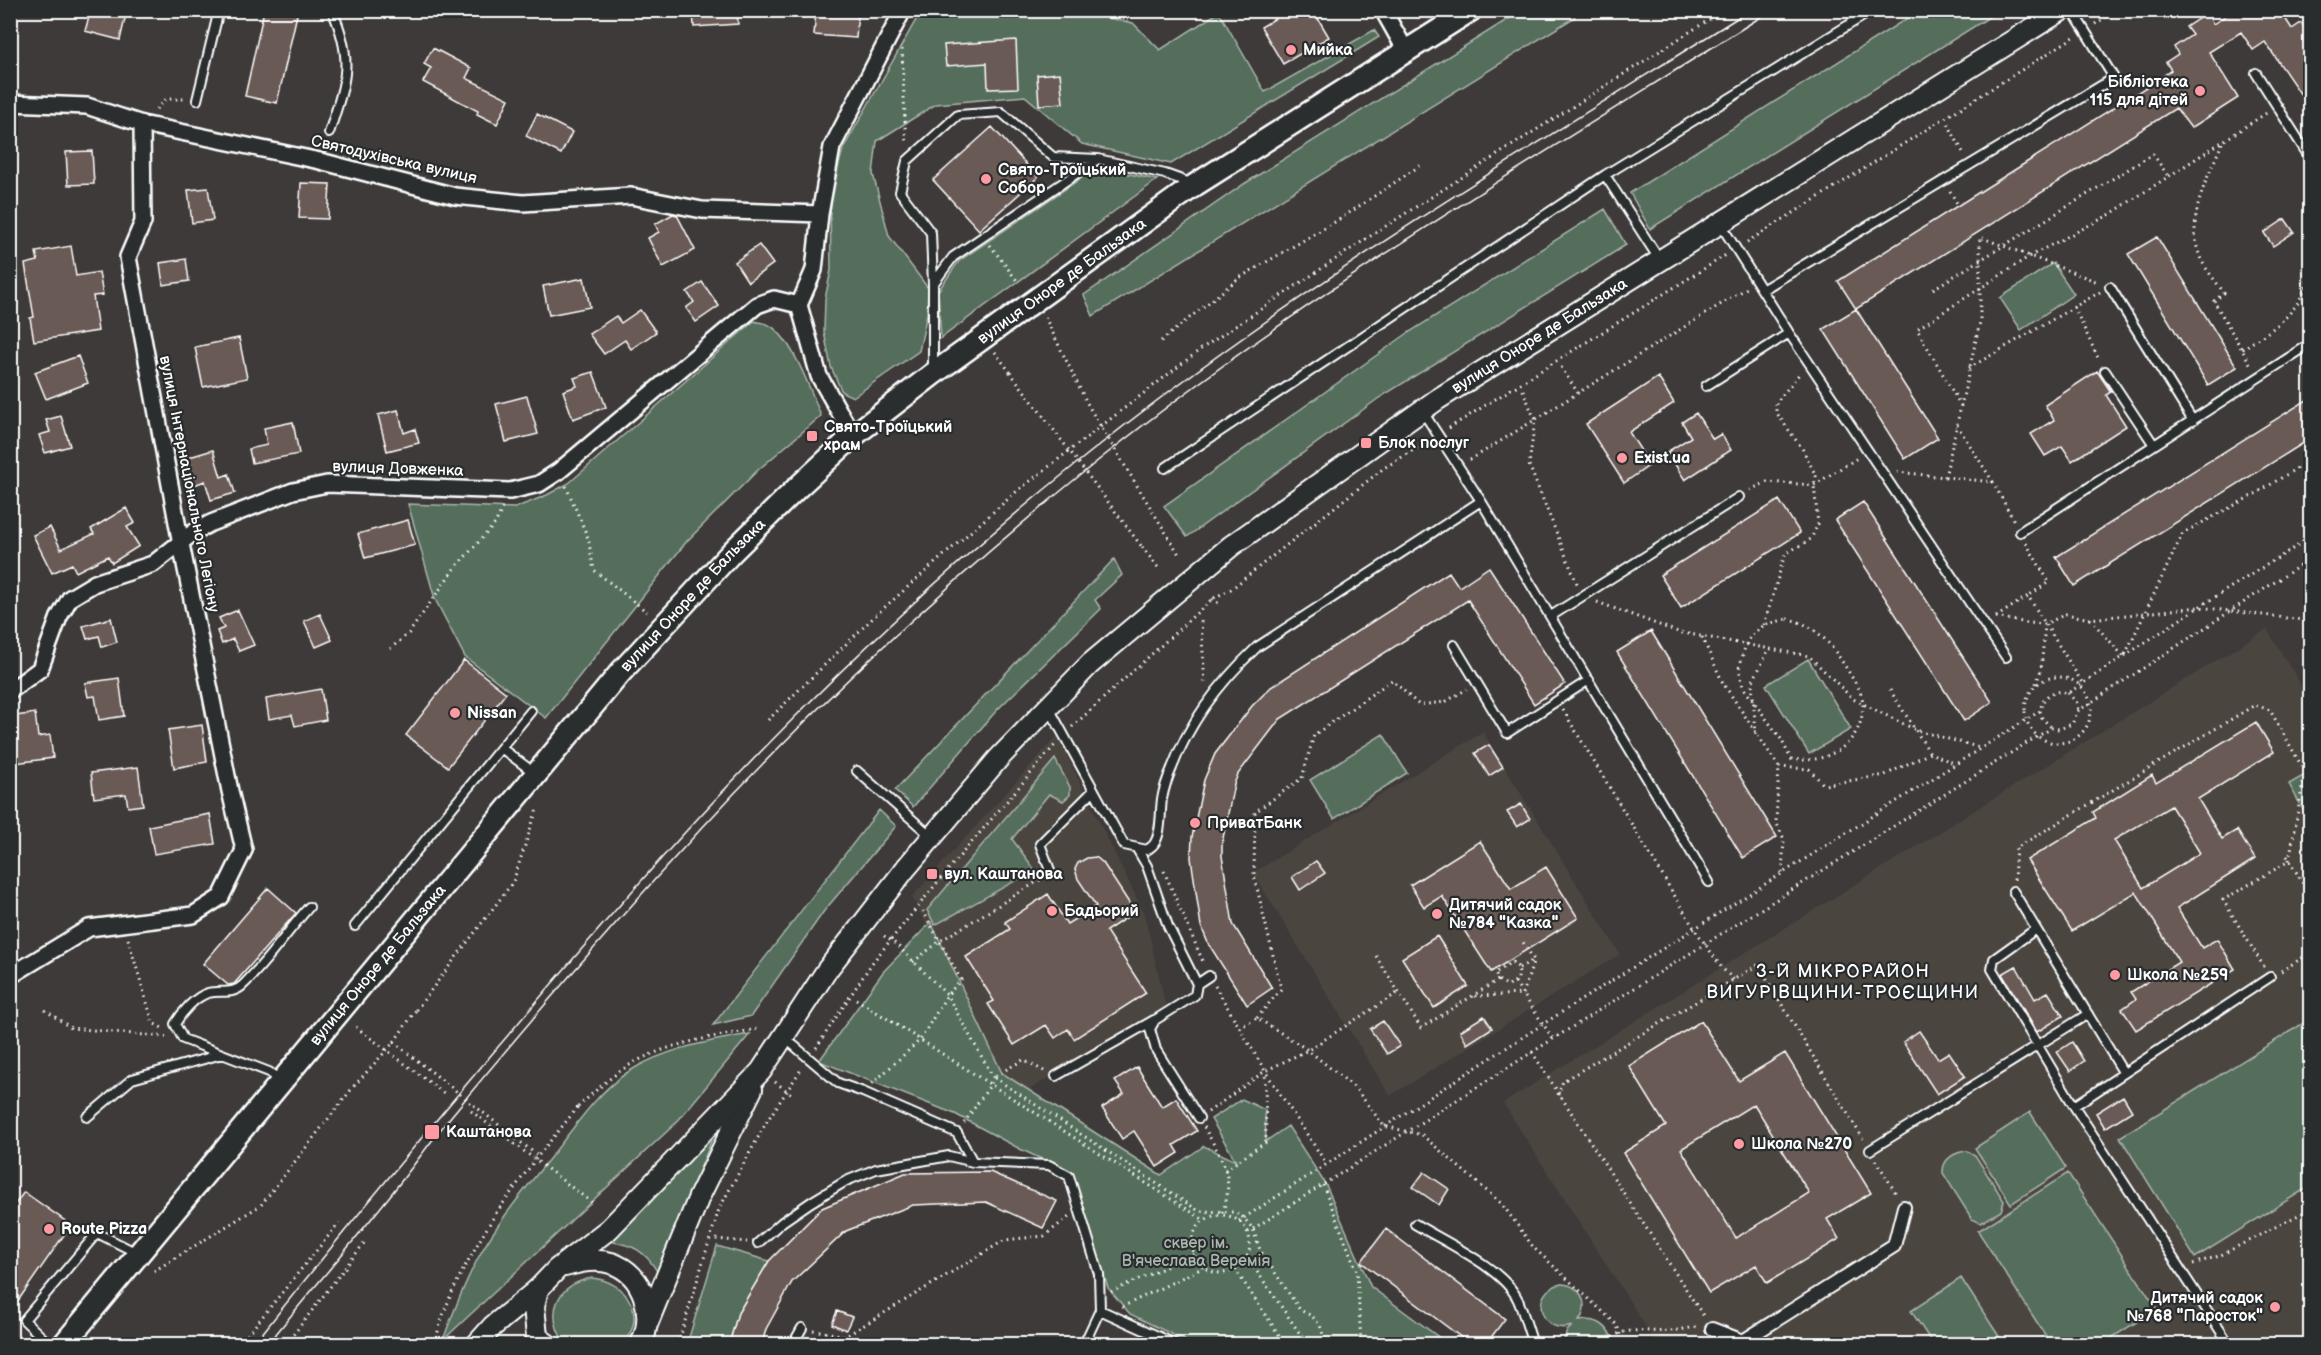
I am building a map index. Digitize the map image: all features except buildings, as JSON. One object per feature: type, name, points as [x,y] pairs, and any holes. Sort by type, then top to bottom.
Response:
[{"type":"main road","name":"вулиця Оноре де Бальзака","points":[[64,1344],[620,673],[732,552],[853,436],[933,374],[1195,185],[1471,10]]},
{"type":"street","points":[[1383,10],[1406,51]]},
{"type":"street","name":"вулиця Оноре де Бальзака","points":[[641,1344],[699,1197],[768,1076],[784,1037],[827,970],[932,837],[998,759],[1090,664],[1231,546],[1422,411],[2061,10]]},
{"type":"street","points":[[853,436],[819,376],[799,304],[814,270],[820,214],[832,147],[902,13]]},
{"type":"street","name":"Святодухівська вулиця","points":[[10,102],[87,106],[142,124],[320,161],[455,196],[523,203],[631,196],[702,210],[820,214]]},
{"type":"street","name":"вулиця Інтернаціонального Легіону","points":[[124,923],[193,915],[221,897],[244,850],[230,791],[181,544],[128,257],[143,222],[142,124]]},
{"type":"street","name":"вулиця Довженка","points":[[10,691],[40,669],[59,617],[70,598],[95,583],[153,564],[202,527],[308,487],[327,484],[510,491],[539,484],[559,471],[757,305],[774,299],[799,304]]},
{"type":"street","points":[[10,976],[89,928],[124,923]]},
{"type":"street","name":"вулиця Оноре де Бальзака","points":[[538,1289],[557,1269],[609,1229],[768,1076]]},
{"type":"street","points":[[1712,1329],[1743,1343],[1894,1246],[1904,1207]]},
{"type":"street","points":[[557,1269],[589,1261],[610,1263],[624,1269],[640,1287],[648,1310],[648,1322]]},
{"type":"street","points":[[477,1344],[494,1326],[538,1289]]},
{"type":"street","points":[[538,1289],[534,1306],[537,1337],[547,1344]]},
{"type":"lane","points":[[197,100],[219,10]]},
{"type":"lane","points":[[329,133],[345,81],[346,46],[332,10]]},
{"type":"lane","points":[[1165,468],[1605,175],[1873,10]]},
{"type":"lane","points":[[1762,290],[2114,78],[2072,10]]},
{"type":"lane","points":[[2256,73],[2310,158]]},
{"type":"lane","points":[[933,374],[931,233],[900,192],[907,161],[958,116],[1001,111],[1053,156],[1098,159],[1165,174],[1195,185]]},
{"type":"lane","points":[[933,284],[953,257],[1098,159]]},
{"type":"lane","points":[[1605,175],[1660,261]]},
{"type":"lane","points":[[1720,223],[1789,333],[2006,657]]},
{"type":"lane","points":[[2110,287],[2193,421]]},
{"type":"lane","points":[[1706,386],[1789,333]]},
{"type":"lane","points":[[2020,532],[2310,344]]},
{"type":"lane","points":[[2105,371],[2154,445]]},
{"type":"lane","points":[[1422,411],[1482,501],[1709,882]]},
{"type":"lane","points":[[1551,616],[1739,497]]},
{"type":"lane","points":[[1048,707],[1124,845],[1147,850],[1154,844],[1163,795],[1189,730],[1207,702],[1234,669],[1257,647],[1482,501]]},
{"type":"lane","points":[[1454,645],[1508,733],[1589,680]]},
{"type":"lane","points":[[356,926],[531,711]]},
{"type":"lane","points":[[501,748],[536,775]]},
{"type":"lane","points":[[857,771],[932,837]]},
{"type":"lane","points":[[1051,873],[1040,844],[1094,790]]},
{"type":"lane","points":[[1056,1077],[1195,995],[1197,984],[1168,926],[1147,867],[1137,849]]},
{"type":"lane","points":[[2013,891],[2123,1072]]},
{"type":"lane","points":[[283,1082],[269,1072],[183,1039],[175,1024],[200,997],[207,994],[225,993],[242,987],[309,907]]},
{"type":"lane","points":[[2036,929],[1994,959],[1991,966],[2074,1106],[2229,1344]]},
{"type":"lane","points":[[1197,984],[1209,976]]},
{"type":"lane","points":[[2074,1106],[2270,977]]},
{"type":"lane","points":[[1870,1150],[2088,1014]]},
{"type":"lane","points":[[1155,1020],[1150,1029],[1156,1050],[1199,1118]]},
{"type":"lane","points":[[784,1037],[838,1083],[957,1133],[973,1162]]},
{"type":"lane","points":[[87,1117],[132,1079],[224,1054]]},
{"type":"lane","points":[[758,1243],[782,1222],[811,1202],[846,1181],[876,1169],[949,1156],[973,1162],[1049,1165],[1069,1176],[1100,1274],[1100,1310],[1084,1344]]},
{"type":"lane","points":[[1415,1224],[1495,1272],[1517,1300],[1533,1344]]},
{"type":"lane","points":[[49,1344],[24,1320],[98,1233],[139,1254]]},
{"type":"lane","points":[[1100,1310],[1175,1344]]},
{"type":"lane","points":[[793,1344],[802,1329]]},
{"type":"path","points":[[768,720],[877,614],[1016,492],[1210,342],[1375,233],[1724,10]]},
{"type":"path","points":[[902,13],[907,161]]},
{"type":"path","points":[[142,124],[166,99],[197,100]]},
{"type":"path","points":[[1961,406],[1917,329],[2030,256],[2109,215],[2278,106]]},
{"type":"path","points":[[1948,124],[1970,165]]},
{"type":"path","points":[[2223,141],[2197,205],[2196,229],[2199,255],[2224,293],[2214,301],[2258,378]]},
{"type":"path","points":[[1933,289],[2153,154],[2168,176]]},
{"type":"path","points":[[1161,341],[1239,278],[1340,219],[1421,165]]},
{"type":"path","points":[[984,236],[1018,282]]},
{"type":"path","points":[[1945,477],[1980,322],[1980,237],[2110,287]]},
{"type":"path","points":[[2242,349],[2284,322],[2304,295],[2310,275]]},
{"type":"path","points":[[1459,468],[1757,282]]},
{"type":"path","points":[[1970,368],[2110,287]]},
{"type":"path","points":[[2074,308],[2105,371]]},
{"type":"path","points":[[1044,315],[1089,407],[1180,556]]},
{"type":"path","points":[[994,351],[1160,570]]},
{"type":"path","points":[[1764,625],[1786,619],[1798,621],[1813,628],[1833,647],[1861,692],[1863,704],[1858,726],[1849,743],[1826,758],[1803,761],[1791,759],[1781,739],[1743,687],[1739,668],[1746,644],[1764,625],[1785,554],[1811,539],[1818,524],[1814,485],[1816,476],[1803,450],[1776,411],[1776,403],[1809,362]]},
{"type":"path","points":[[1561,367],[1578,393]]},
{"type":"path","points":[[1523,390],[1535,420],[1529,465],[1582,597],[1678,632],[1809,656],[1853,699],[1916,730],[1981,748]]},
{"type":"path","points":[[1957,424],[1993,482],[2049,582],[1984,624]]},
{"type":"path","points":[[1739,497],[1767,482],[1814,485],[1868,451]]},
{"type":"path","points":[[2124,657],[2183,533],[2257,493],[2310,460]]},
{"type":"path","points":[[1881,470],[1993,482]]},
{"type":"path","points":[[559,471],[588,538],[594,570],[646,612]]},
{"type":"path","points":[[390,649],[409,633],[454,569],[495,524],[510,491]]},
{"type":"path","points":[[2068,693],[2310,538]]},
{"type":"path","points":[[2078,711],[2310,559]]},
{"type":"path","points":[[2028,596],[2045,624],[2082,685],[2090,704],[2089,721],[2077,736],[2060,743],[2038,736],[2026,720],[2026,702],[2042,670],[2045,624]]},
{"type":"path","points":[[1212,599],[1221,605]]},
{"type":"path","points":[[1995,617],[2045,624],[2066,614],[2090,619],[2199,607],[2310,621]]},
{"type":"path","points":[[2090,619],[2124,657]]},
{"type":"path","points":[[1201,621],[1207,702]]},
{"type":"path","points":[[1702,636],[1723,683],[1779,767],[1776,822],[1784,839],[1782,873]]},
{"type":"path","points":[[1756,735],[1752,684],[1769,649]]},
{"type":"path","points":[[2036,685],[2053,677],[2072,680],[2082,685]]},
{"type":"path","points":[[1239,1028],[1257,1018],[1281,990],[1254,875],[1255,812],[1302,778],[1314,735],[1392,680],[1419,705],[1445,702],[1477,683]]},
{"type":"path","points":[[1890,690],[1930,753],[1956,764]]},
{"type":"path","points":[[1239,1221],[1543,1024],[2040,711],[2046,697],[2052,693],[2060,691],[2068,693],[2077,703],[2078,711],[2072,724],[2059,729],[2052,728],[2042,718],[2040,711]]},
{"type":"path","points":[[1557,700],[1694,928],[1722,968],[1734,980]]},
{"type":"path","points":[[2013,891],[2016,848],[2255,705],[2270,710],[2305,772],[2289,861],[2223,900],[2270,977],[2310,953]]},
{"type":"path","points":[[1248,1232],[2052,728]]},
{"type":"path","points":[[1779,767],[1809,769],[1824,784],[1885,774],[1930,753]]},
{"type":"path","points":[[154,1271],[261,1204],[354,1086],[394,1042],[513,882],[537,809]]},
{"type":"path","points":[[1154,844],[1209,976],[1265,1071],[1326,1163]]},
{"type":"path","points":[[2287,856],[2310,896]]},
{"type":"path","points":[[913,962],[940,941],[1051,873]]},
{"type":"path","points":[[863,1092],[920,1040],[946,994],[962,980],[923,911]]},
{"type":"path","points":[[124,923],[153,1023],[183,1039]]},
{"type":"path","points":[[884,936],[946,994],[993,1077],[1199,1211],[1234,1212],[1244,1218],[1253,1229],[1260,1250],[1300,1310],[1312,1316],[1320,1325],[1326,1344]]},
{"type":"path","points":[[1523,942],[1534,960]]},
{"type":"path","points":[[1376,956],[1421,1028],[1498,980]]},
{"type":"path","points":[[1522,994],[1534,960]]},
{"type":"path","points":[[1519,968],[1534,960]]},
{"type":"path","points":[[1512,962],[1519,968],[1518,979],[1509,986],[1498,980],[1495,973],[1512,962]]},
{"type":"path","points":[[1558,1095],[1563,1081],[1758,965],[1904,1207]]},
{"type":"path","points":[[1515,982],[1553,1039]]},
{"type":"path","points":[[1222,1214],[1229,1192],[1228,1178],[1199,1118],[1265,1071],[1308,1050],[1399,992]]},
{"type":"path","points":[[1473,996],[1522,994]]},
{"type":"path","points":[[856,999],[1204,1220]]},
{"type":"path","points":[[45,1010],[71,1028],[183,1039]]},
{"type":"path","points":[[1257,1018],[1308,1050],[1355,1088],[1384,1126],[1422,1135],[1502,1204],[1534,1248],[1617,1325],[1623,1344]]},
{"type":"path","points":[[356,1027],[446,1094]]},
{"type":"path","points":[[435,1344],[453,1290],[468,1258],[496,1213],[538,1155],[578,1107],[614,1075],[634,1062],[701,1039],[759,1029]]},
{"type":"path","points":[[394,1042],[538,1155]]},
{"type":"path","points":[[1532,1052],[1710,1325],[1668,1331],[1620,1332],[1612,1337]]},
{"type":"path","points":[[957,1133],[991,1084],[993,1077],[1023,1060],[1056,1077]]},
{"type":"path","points":[[1225,1170],[1266,1142],[1265,1071]]},
{"type":"path","points":[[768,1076],[794,1096]]},
{"type":"path","points":[[471,1111],[595,1205]]},
{"type":"path","points":[[1323,1185],[1357,1271],[1361,1344]]},
{"type":"path","points":[[802,1329],[846,1336],[1005,1240],[1044,1236],[1079,1209]]},
{"type":"path","points":[[2180,1269],[2219,1256],[2310,1209]]},
{"type":"path","points":[[1222,1214],[1239,1221],[1248,1232],[1250,1246],[1247,1257],[1235,1269],[1220,1273],[1204,1267],[1194,1254],[1192,1244],[1197,1227],[1204,1220],[1222,1214]]},
{"type":"path","points":[[240,1344],[339,1223]]},
{"type":"path","points":[[716,1239],[758,1243]]},
{"type":"path","points":[[286,1344],[365,1242]]},
{"type":"path","points":[[1100,1298],[1194,1254]]},
{"type":"path","points":[[1247,1257],[1307,1344]]},
{"type":"path","points":[[1108,1314],[1204,1267]]},
{"type":"path","points":[[1235,1269],[1285,1344]]},
{"type":"shaded area","points":[[2267,629],[2310,700],[2310,1344],[1657,1344],[1503,1103]]},
{"type":"shaded area","name":"Дитячий садок №784 \"Казка\"","points":[[1483,732],[1620,954],[1390,1096],[1253,873]]},
{"type":"shaded area","points":[[1057,736],[1144,913],[1166,1006],[1029,1090],[1002,1073],[912,897]]},
{"type":"green space","points":[[1920,10],[1999,11],[1650,229],[1630,193]]},
{"type":"green space","points":[[921,11],[1074,11],[1133,23],[1160,50],[1219,12],[1265,92],[1374,30],[1379,37],[1171,164],[1082,144],[1025,96],[936,104],[877,141],[873,174],[889,236],[928,288],[927,314],[919,351],[853,397],[842,392],[831,367],[824,332],[825,299],[831,270],[830,198],[843,149]]},
{"type":"green space","points":[[1521,11],[1571,11],[1575,17],[1093,316],[1084,295],[1244,184]]},
{"type":"green space","points":[[1098,167],[1157,180],[941,338],[938,291],[959,261]]},
{"type":"green space","points":[[1605,209],[1626,245],[1379,398],[1187,537],[1164,506],[1408,333]]},
{"type":"green space","points":[[2053,263],[2074,294],[2021,330],[2000,298]]},
{"type":"green space","points":[[754,321],[767,324],[785,340],[800,365],[821,416],[758,470],[687,541],[546,718],[465,657],[435,599],[408,504],[515,508],[547,495],[569,483]]},
{"type":"green space","points":[[1114,559],[1122,575],[1095,600],[1101,609],[997,710],[913,807],[895,790]]},
{"type":"green space","points":[[1808,659],[1851,729],[1809,754],[1766,685]]},
{"type":"green space","points":[[1383,734],[1407,773],[1334,819],[1310,780]]},
{"type":"green space","points":[[1055,759],[1070,787],[1070,795],[1063,801],[1049,794],[1012,839],[1035,870],[935,925],[927,910]]},
{"type":"green space","points":[[2310,772],[2310,822],[2289,784]]},
{"type":"green space","points":[[879,810],[896,826],[824,911],[751,1016],[713,1025]]},
{"type":"green space","name":"сквер ім. В'ячеслава Веремія","points":[[931,922],[1002,1073],[1161,1175],[1204,1146],[1236,1161],[1211,1119],[1242,1099],[1265,1110],[1266,1141],[1288,1126],[1326,1185],[1371,1287],[1448,1344],[1192,1344],[1130,1314],[1108,1288],[1072,1173],[1020,1149],[955,1114],[819,1061],[883,972]]},
{"type":"green space","points":[[2310,1019],[2310,1186],[2195,1258],[2120,1137]]},
{"type":"green space","points":[[750,1034],[676,1123],[443,1340],[467,1280],[494,1231],[581,1118],[608,1088],[628,1072],[656,1057],[703,1043]]},
{"type":"green space","points":[[2030,1112],[2066,1168],[2011,1204],[1975,1148]]},
{"type":"green space","points":[[713,1137],[658,1273],[638,1250],[625,1244],[608,1241]]},
{"type":"green space","points":[[1967,1151],[1975,1155],[2004,1201],[2001,1211],[1981,1223],[1972,1219],[1943,1173],[1943,1168],[1950,1157]]},
{"type":"green space","points":[[2068,1173],[2157,1309],[2102,1344],[2051,1344],[1978,1231]]},
{"type":"green space","points":[[717,1246],[769,1261],[738,1313],[729,1344],[687,1344]]},
{"type":"green space","points":[[592,1278],[615,1286],[630,1302],[634,1312],[634,1323],[630,1334],[622,1344],[565,1344],[559,1333],[555,1312],[557,1302],[569,1287]]},
{"type":"green space","points":[[1961,1278],[2004,1344],[1933,1344],[1911,1311]]},
{"type":"green space","points":[[1561,1284],[1574,1288],[1582,1297],[1584,1309],[1579,1321],[1586,1320],[1602,1324],[1609,1332],[1613,1344],[1563,1344],[1567,1331],[1572,1326],[1561,1328],[1552,1325],[1546,1320],[1541,1304],[1544,1295],[1550,1289]]},
{"type":"tram line","points":[[254,1344],[431,1126],[634,888],[783,729],[853,659],[926,592],[1077,463],[1239,341],[1406,227],[1750,10]]},
{"type":"tram line","points":[[268,1344],[370,1221],[483,1078],[637,900],[790,736],[931,602],[1079,476],[1245,350],[1418,232],[1772,10]]},
{"type":"place","name":"Мийка","points":[[1291,50]]},
{"type":"place","name":"Бібліотека 115 для дітей","points":[[2200,91]]},
{"type":"place","name":"Свято-Троїцький Собор","points":[[986,179]]},
{"type":"place","name":"Свято-Троїцький храм","points":[[812,436]]},
{"type":"place","name":"Блок послуг","points":[[1366,443]]},
{"type":"place","name":"Exist.ua","points":[[1622,458]]},
{"type":"place","name":"Nissan","points":[[455,713]]},
{"type":"place","name":"ПриватБанк","points":[[1195,823]]},
{"type":"place","name":"вул. Каштанова","points":[[932,874]]},
{"type":"place","name":"Бадьорий","points":[[1052,911]]},
{"type":"place","name":"Дитячий садок №784 \"Казка\"","points":[[1437,914]]},
{"type":"place","name":"Школа №259","points":[[2115,975]]},
{"type":"place","name":"Каштанова","points":[[432,1132]]},
{"type":"place","name":"Школа №270","points":[[1739,1144]]},
{"type":"place","name":"Route Pizza","points":[[49,1229]]},
{"type":"place","name":"Дитячий садок №768 \"Паросток\"","points":[[2275,1307]]},
{"type":"district","name":"3-Й МІКРОРАЙОН ВИГУРІВЩИНИ-ТРОЄЩИНИ","points":[[1843,981]]}]
